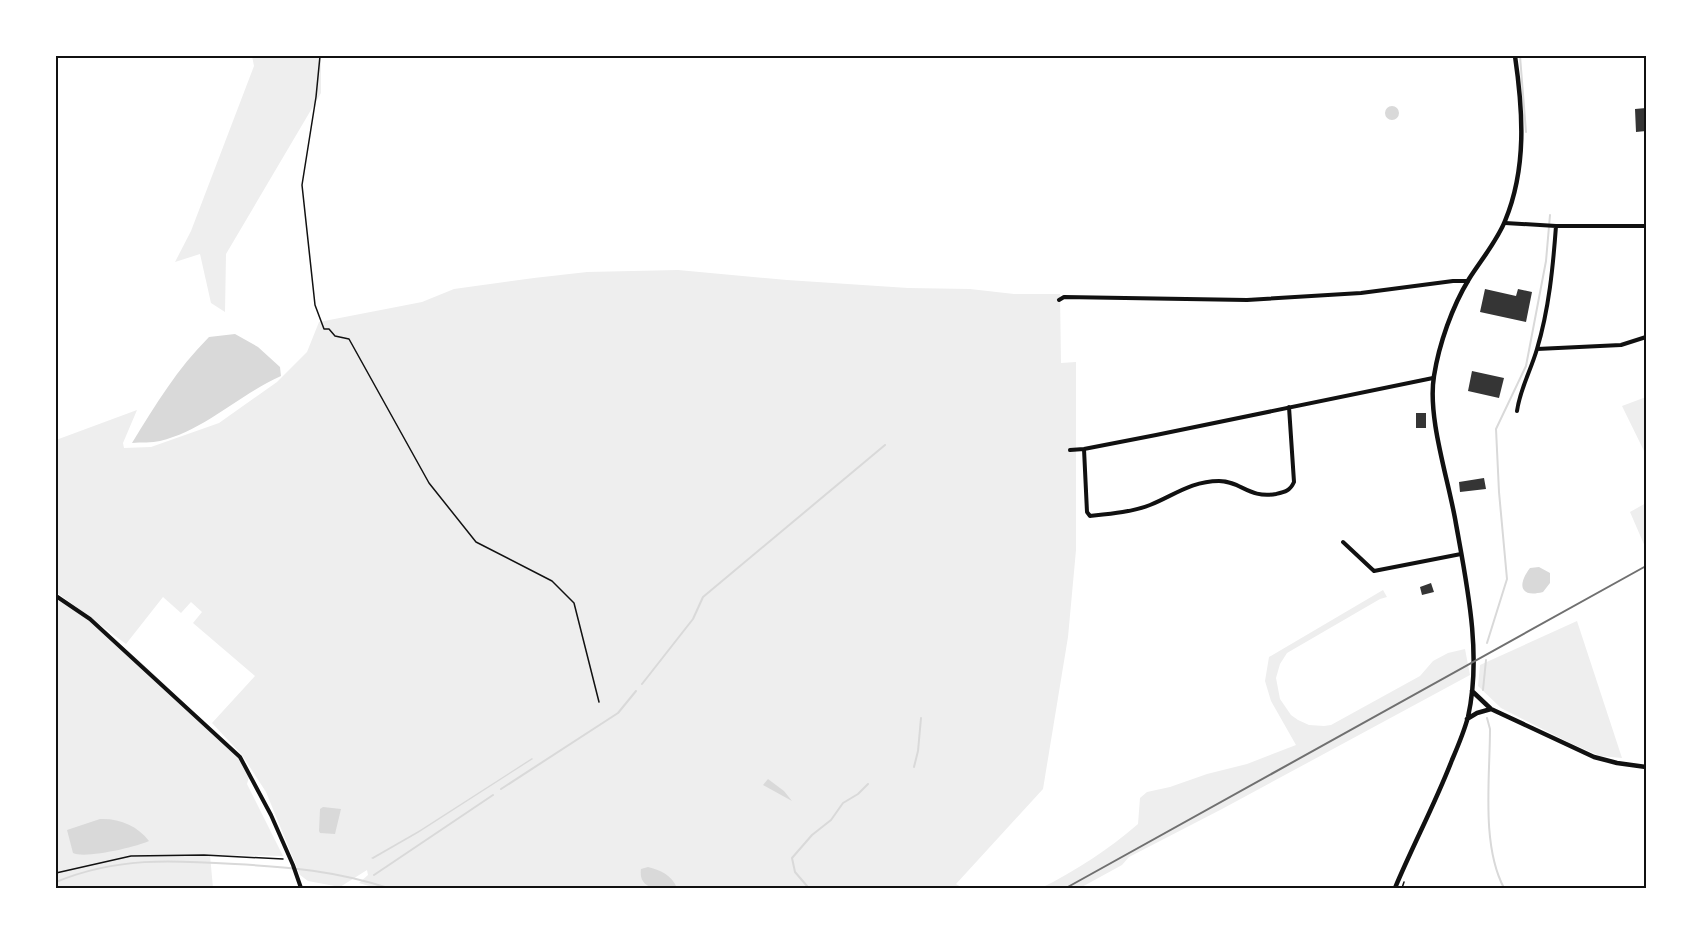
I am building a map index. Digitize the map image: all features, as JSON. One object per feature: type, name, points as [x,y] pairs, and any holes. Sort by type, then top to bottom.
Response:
[{"type":"street","points":[[1395,888],[1439,794],[1467,719],[1472,691],[1472,643],[1461,554],[1434,414],[1433,378],[1450,321],[1468,281],[1504,223],[1519,174],[1521,96],[1515,56]]},
{"type":"street","points":[[1504,223],[1556,226],[1647,226]]},
{"type":"street","points":[[1517,411],[1519,398],[1537,349],[1551,285],[1556,226]]},
{"type":"street","points":[[1059,300],[1065,297],[1247,300],[1361,293],[1453,280],[1468,281]]},
{"type":"street","points":[[1537,349],[1621,345],[1647,337]]},
{"type":"street","points":[[1070,450],[1433,378]]},
{"type":"street","points":[[1084,449],[1087,512],[1090,516],[1149,506],[1184,488],[1208,482],[1221,481],[1258,496],[1279,494],[1288,491],[1294,482],[1289,407]]},
{"type":"street","points":[[1343,542],[1374,571],[1461,554]]},
{"type":"street","points":[[56,596],[90,619],[240,757],[271,816],[301,888]]},
{"type":"street","points":[[1472,691],[1491,709],[1594,757],[1647,767]]},
{"type":"street","points":[[1467,719],[1491,709]]},
{"type":"path","points":[[320,56],[302,185],[315,305],[324,329],[329,329],[335,336],[349,339],[429,483],[476,542],[552,581],[574,603],[599,702]]},
{"type":"path","points":[[56,873],[83,865],[131,856],[204,855],[290,860]]},
{"type":"path","points":[[1402,888],[1404,882]]},
{"type":"shaded area","points":[[252,56],[321,56],[321,93],[226,254],[225,312],[211,303],[200,254],[175,262],[191,231],[254,66]]},
{"type":"shaded area","points":[[1392,106],[1397,108],[1399,113],[1397,118],[1392,120],[1387,118],[1385,113],[1387,108]]},
{"type":"shaded area","points":[[678,270],[908,288],[970,289],[1014,294],[1060,294],[1061,363],[1076,362],[1076,550],[1068,637],[1043,789],[956,884],[963,888],[376,888],[359,883],[368,875],[367,870],[340,887],[308,881],[300,875],[266,792],[242,755],[212,723],[255,676],[193,623],[202,612],[191,602],[181,613],[163,597],[126,644],[56,592],[56,440],[137,410],[123,443],[124,448],[151,447],[219,423],[277,382],[307,352],[319,322],[422,302],[454,289],[587,272]]},
{"type":"shaded area","points":[[235,334],[258,347],[280,367],[281,376],[192,429],[160,441],[132,443],[168,387],[197,349],[209,337]]},
{"type":"shaded area","points":[[1646,397],[1646,455],[1622,406]]},
{"type":"shaded area","points":[[1646,503],[1646,549],[1630,512]]},
{"type":"shaded area","points":[[1539,567],[1550,573],[1550,583],[1543,592],[1525,592],[1522,585],[1526,574],[1530,568]]},
{"type":"shaded area","points":[[1383,590],[1387,597],[1287,653],[1280,664],[1276,678],[1280,699],[1291,715],[1309,725],[1331,725],[1420,676],[1433,661],[1448,653],[1465,649],[1470,675],[1129,857],[1122,865],[1080,888],[1041,888],[1092,859],[1138,824],[1140,798],[1147,792],[1247,764],[1296,745],[1271,701],[1265,681],[1269,657]]},
{"type":"shaded area","points":[[56,599],[82,615],[129,652],[239,758],[249,777],[247,784],[283,856],[210,855],[213,888],[56,888]]},
{"type":"shaded area","points":[[1577,621],[1622,758],[1600,756],[1570,743],[1501,708],[1478,686],[1480,665]]},
{"type":"shaded area","points":[[532,758],[418,833],[373,859],[371,858],[420,830]]},
{"type":"shaded area","points":[[768,779],[784,791],[792,801],[763,785]]},
{"type":"shaded area","points":[[323,807],[341,809],[335,834],[319,831],[320,809]]},
{"type":"shaded area","points":[[100,819],[128,824],[149,841],[99,853],[73,853],[67,830]]},
{"type":"shaded area","points":[[648,867],[665,874],[677,888],[658,888],[647,885],[641,876],[641,869]]},
{"type":"building","points":[[1646,108],[1646,131],[1636,132],[1635,109]]},
{"type":"building","points":[[1485,289],[1516,296],[1518,289],[1532,292],[1526,322],[1480,312]]},
{"type":"building","points":[[1472,371],[1504,378],[1499,398],[1468,391]]},
{"type":"building","points":[[1416,413],[1426,413],[1426,428],[1416,428]]},
{"type":"building","points":[[1484,478],[1486,489],[1460,492],[1459,482]]},
{"type":"building","points":[[1431,583],[1434,592],[1422,595],[1420,587]]},
{"type":"waterway","points":[[1520,56],[1526,132]]},
{"type":"waterway","points":[[1487,643],[1507,579],[1496,429],[1526,366],[1546,261],[1550,215]]},
{"type":"waterway","points":[[642,684],[693,619],[703,597],[885,445]]},
{"type":"waterway","points":[[1483,690],[1486,660]]},
{"type":"waterway","points":[[501,789],[618,713],[636,691]]},
{"type":"waterway","points":[[914,767],[921,718]]},
{"type":"waterway","points":[[1487,718],[1490,729],[1489,831],[1492,852],[1504,888]]},
{"type":"waterway","points":[[806,888],[807,886],[795,872],[792,858],[812,835],[831,820],[843,803],[858,794],[868,784]]},
{"type":"waterway","points":[[374,875],[493,795]]},
{"type":"waterway","points":[[56,882],[100,868],[166,861],[313,871],[388,888]]},
{"type":"railway","points":[[1066,888],[1646,566]]}]
